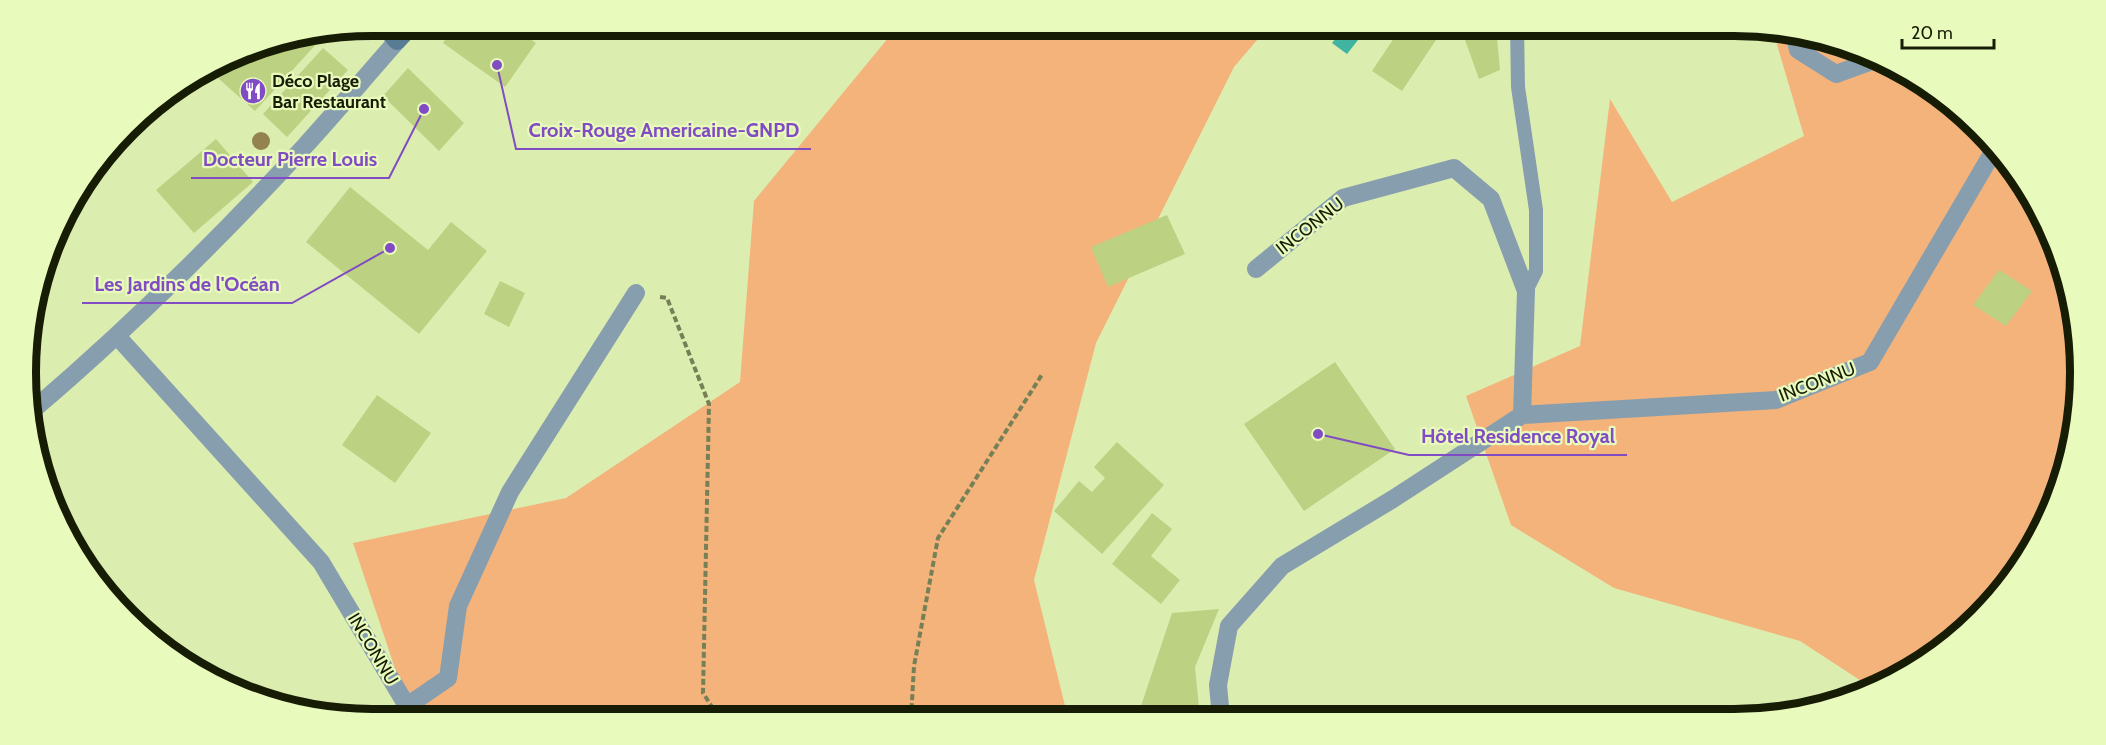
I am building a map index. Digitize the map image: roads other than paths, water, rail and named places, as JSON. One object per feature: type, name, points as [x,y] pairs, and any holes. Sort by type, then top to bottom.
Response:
[{"type":"street","points":[[393,36],[397,41]]},
{"type":"street","points":[[38,405],[117,336],[192,263],[305,147],[402,36]]},
{"type":"street","points":[[1796,42],[1798,50],[1836,74],[1866,64]]},
{"type":"street","name":"INCONNU","points":[[1256,269],[1342,198],[1454,168],[1491,199],[1526,291],[1522,415],[1776,400],[1870,362],[1990,156]]},
{"type":"street","name":"INCONNU","points":[[411,709],[448,678],[458,606],[510,492],[636,293]]},
{"type":"street","name":"INCONNU","points":[[117,336],[321,562],[404,709]]},
{"type":"street","points":[[1220,709],[1218,685],[1228,626],[1282,566],[1393,500],[1522,415]]},
{"type":"lane","points":[[1517,36],[1518,87],[1536,210],[1536,271],[1526,291]]},
{"type":"water","points":[[1338,36],[1361,36],[1347,54],[1332,43]]},
{"type":"place","name":"Croix-Rouge Americaine-GNPD","points":[[497,65]]},
{"type":"place","name":"Déco Plage Bar Restaurant","points":[[253,91]]},
{"type":"place","name":"Docteur Pierre Louis","points":[[424,109]]},
{"type":"place","name":"Les Jardins de l'Océan","points":[[390,248]]},
{"type":"place","name":"Hôtel Residence Royal","points":[[1318,434]]}]
